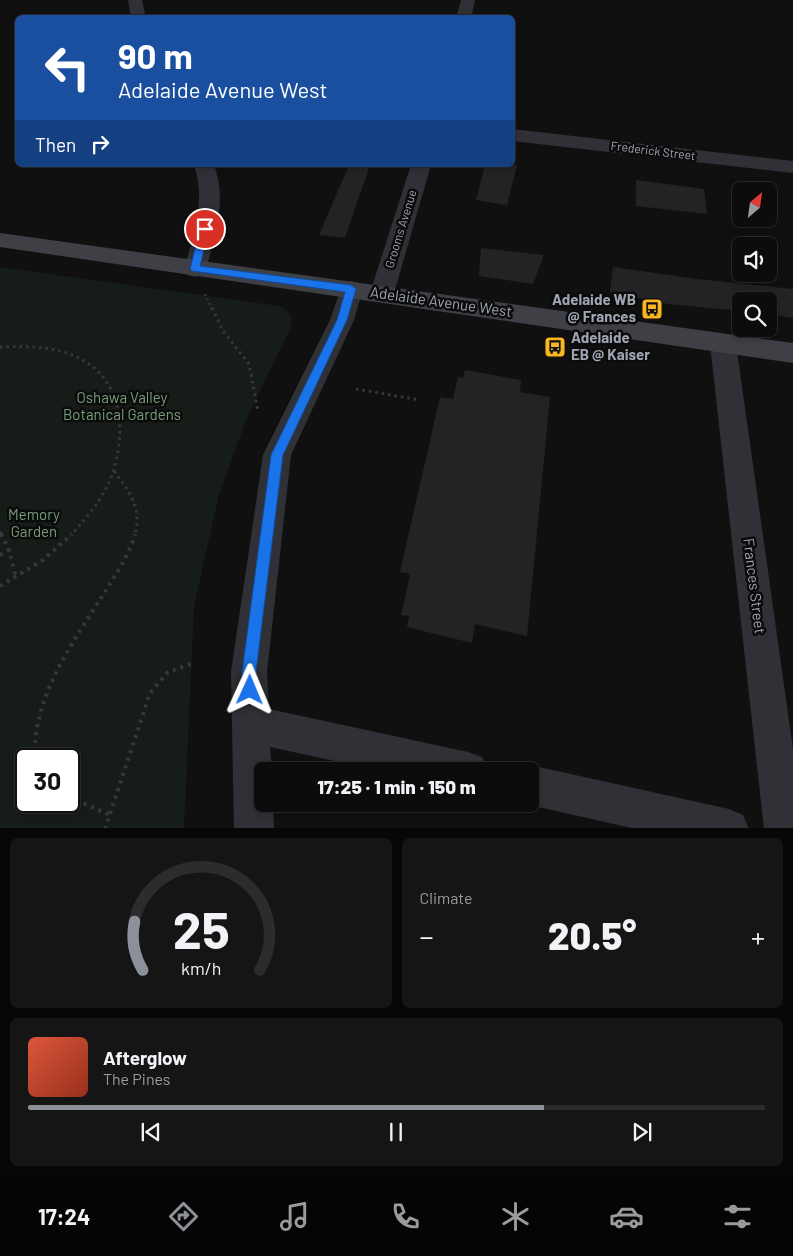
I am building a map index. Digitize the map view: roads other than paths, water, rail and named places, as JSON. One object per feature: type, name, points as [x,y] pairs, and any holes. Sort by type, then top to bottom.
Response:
[{"type":"main road","name":"Adelaide Avenue West","points":[[0,240],[793,353]]},
{"type":"street","points":[[135,0],[138,15]]},
{"type":"street","points":[[464,15],[468,0]]},
{"type":"street","name":"Frederick Street","points":[[515,135],[793,167]]},
{"type":"street","points":[[195,269],[210,199],[208,175],[205,167]]},
{"type":"street","name":"Grooms Avenue","points":[[382,293],[420,167]]},
{"type":"street","points":[[254,828],[249,672],[277,455],[342,320],[351,289]]},
{"type":"street","name":"Frances Street","points":[[724,344],[784,828]]},
{"type":"street","points":[[251,724],[426,762]]},
{"type":"street","points":[[539,787],[729,828]]},
{"type":"place","name":"Adelaide WB @ Frances","points":[[652,309]]},
{"type":"place","name":"Adelaide EB @ Kaiser","points":[[555,347]]},
{"type":"park label","name":"Oshawa Valley Botanical Gardens","points":[[122,406]]},
{"type":"park label","name":"Memory Garden","points":[[34,524]]}]
